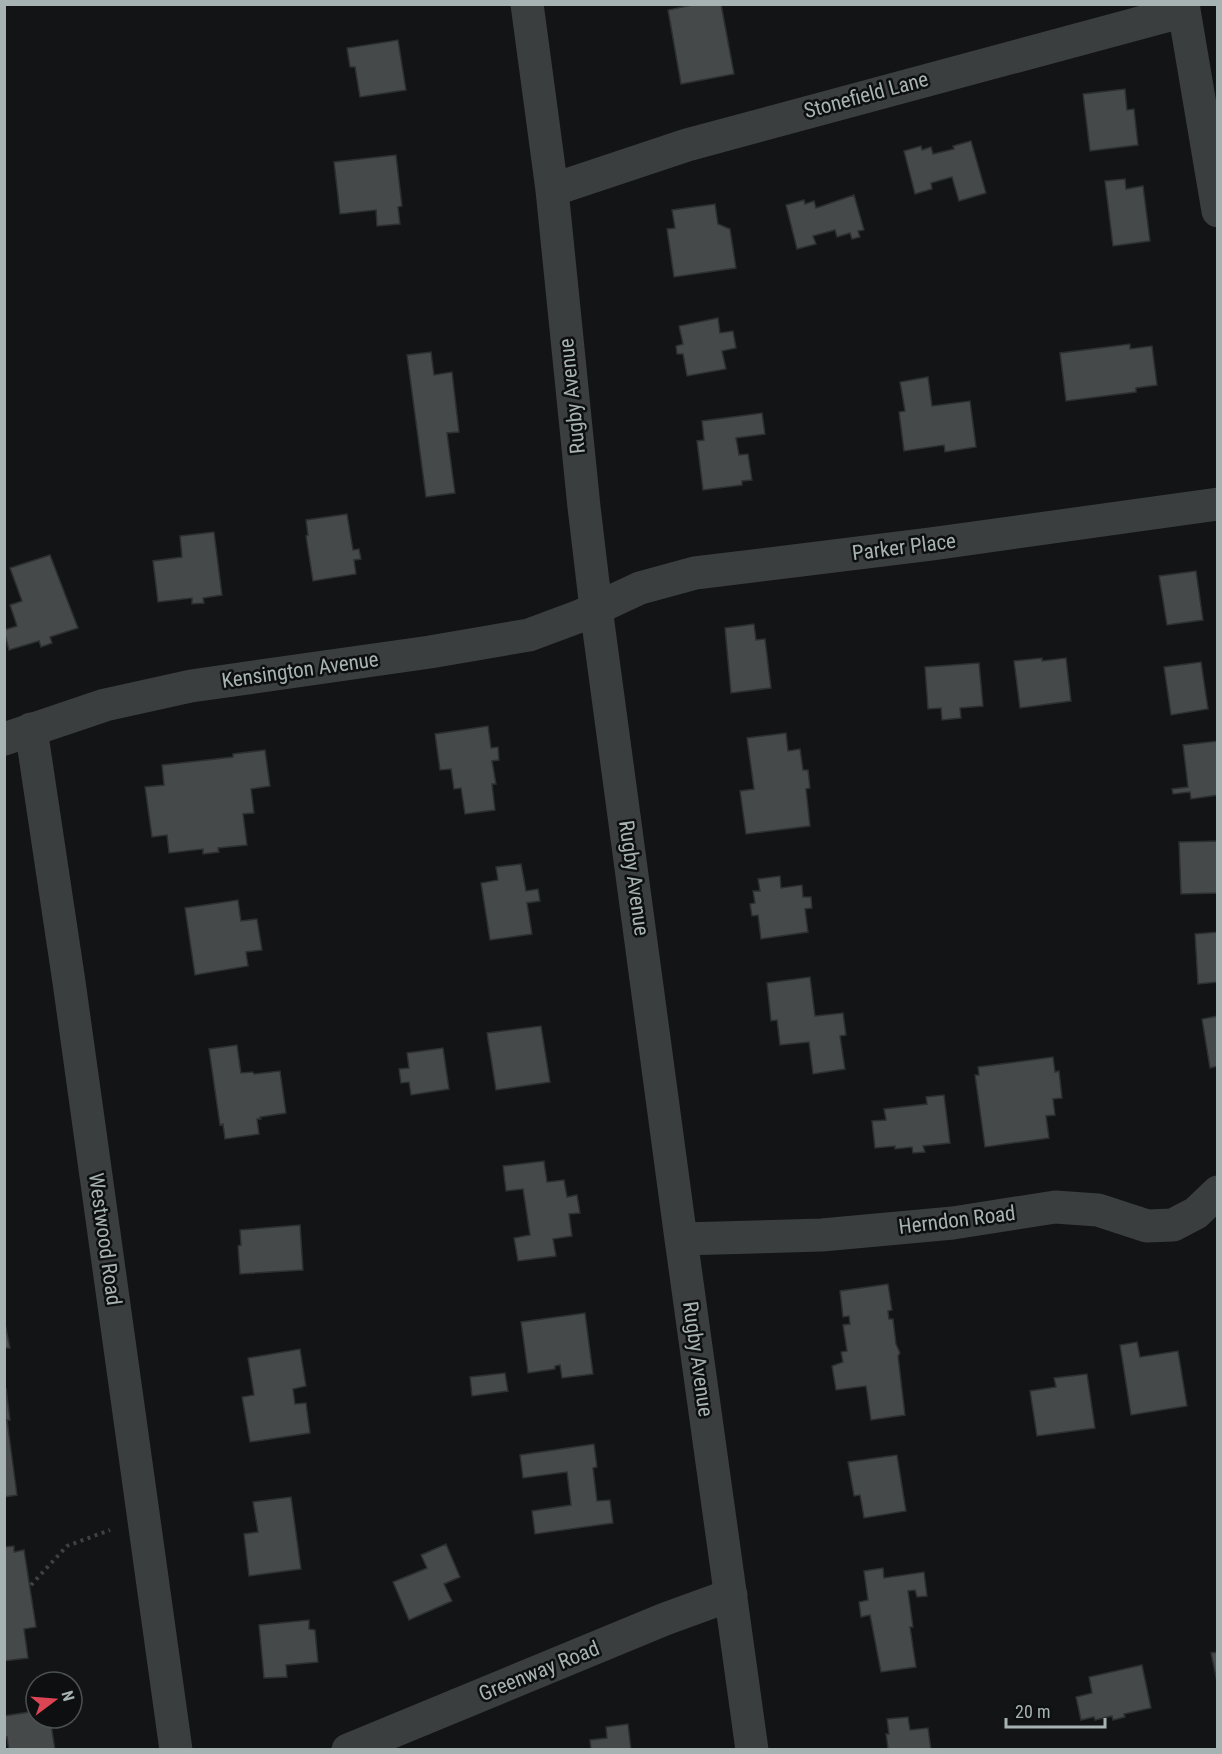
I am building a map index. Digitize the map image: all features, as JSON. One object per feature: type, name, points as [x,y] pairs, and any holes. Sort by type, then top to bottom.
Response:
[{"type":"street","name":"Rugby Avenue","points":[[527,4],[552,190],[596,608],[752,1749]]},
{"type":"street","name":"Stonefield Lane","points":[[552,190],[687,145],[1183,8]]},
{"type":"street","points":[[1183,8],[1218,211]]},
{"type":"street","name":"Parker Place","points":[[596,608],[640,588],[695,573],[931,544],[1218,504]]},
{"type":"street","name":"Kensington Avenue","points":[[18,734],[105,705],[191,686],[430,652],[529,635],[596,608]]},
{"type":"street","name":"Westwood Road","points":[[18,734],[69,982],[176,1749]]},
{"type":"street","name":"Herndon Road","points":[[681,1239],[822,1235],[953,1223],[1055,1207],[1098,1210],[1147,1226],[1173,1225],[1196,1214],[1218,1192]]},
{"type":"street","name":"Greenway Road","points":[[348,1749],[665,1618],[731,1595]]},
{"type":"path","points":[[31,1585],[67,1546],[110,1530]]},
{"type":"building","points":[[697,4],[721,4],[734,74],[681,84],[668,10]]},
{"type":"building","points":[[398,40],[406,90],[360,97],[355,67],[350,67],[347,48]]},
{"type":"building","points":[[1125,89],[1127,110],[1134,109],[1138,145],[1090,151],[1083,94]]},
{"type":"building","points":[[971,141],[986,193],[959,201],[952,177],[931,183],[932,189],[915,194],[904,151],[921,146],[922,150],[931,147],[933,154],[954,149],[953,146]]},
{"type":"building","points":[[396,155],[402,206],[398,207],[400,224],[377,226],[376,210],[340,214],[334,162]]},
{"type":"building","points":[[1125,179],[1126,189],[1143,186],[1150,241],[1113,246],[1105,181]]},
{"type":"building","points":[[854,195],[864,230],[858,231],[860,237],[852,239],[850,233],[837,237],[835,230],[813,236],[816,244],[797,249],[786,205],[804,200],[805,204],[814,201],[816,208]]},
{"type":"building","points":[[715,204],[718,224],[730,229],[736,268],[674,277],[667,229],[675,228],[672,210]]},
{"type":"building","points":[[718,318],[720,333],[733,331],[736,348],[722,351],[726,369],[687,376],[683,354],[677,354],[676,346],[683,344],[679,326]]},
{"type":"building","points":[[1130,344],[1130,349],[1152,346],[1157,385],[1136,388],[1136,392],[1066,401],[1060,353]]},
{"type":"building","points":[[431,352],[434,375],[452,372],[459,432],[447,433],[455,493],[426,497],[407,355]]},
{"type":"building","points":[[928,377],[932,406],[970,401],[976,447],[945,452],[944,445],[904,451],[899,412],[905,411],[900,382]]},
{"type":"building","points":[[762,413],[765,434],[736,438],[739,455],[748,454],[752,480],[742,481],[742,485],[703,490],[697,441],[704,440],[702,421]]},
{"type":"building","points":[[347,514],[353,550],[359,549],[361,559],[354,560],[356,574],[313,581],[306,536],[308,535],[306,520]]},
{"type":"building","points":[[214,532],[222,595],[203,598],[204,603],[192,604],[192,598],[158,602],[153,561],[182,557],[180,536]]},
{"type":"building","points":[[50,555],[78,628],[50,637],[52,643],[41,647],[39,641],[9,650],[4,630],[17,626],[10,605],[22,601],[10,568]]},
{"type":"building","points":[[1196,571],[1203,620],[1167,625],[1159,576]]},
{"type":"building","points":[[754,624],[756,640],[765,639],[771,688],[731,693],[725,628]]},
{"type":"building","points":[[1042,658],[1042,661],[1066,658],[1071,701],[1020,708],[1014,661]]},
{"type":"building","points":[[1201,662],[1208,709],[1171,715],[1164,667]]},
{"type":"building","points":[[979,663],[983,706],[960,708],[961,718],[942,720],[941,708],[928,709],[925,667]]},
{"type":"building","points":[[488,726],[491,748],[498,747],[499,760],[492,761],[496,784],[492,784],[495,810],[465,814],[461,788],[454,789],[451,769],[440,770],[435,734]]},
{"type":"building","points":[[786,733],[788,751],[800,749],[803,770],[808,770],[810,788],[806,789],[810,826],[746,834],[740,791],[754,789],[747,738]]},
{"type":"building","points":[[1218,741],[1218,795],[1191,799],[1190,792],[1173,794],[1172,789],[1188,787],[1183,745]]},
{"type":"building","points":[[265,750],[270,786],[251,789],[254,813],[243,814],[247,845],[218,848],[219,852],[203,854],[203,849],[169,853],[167,835],[152,837],[145,787],[164,785],[162,765],[233,757],[233,754]]},
{"type":"building","points":[[1218,841],[1218,893],[1181,894],[1179,842]]},
{"type":"building","points":[[521,864],[526,891],[538,889],[540,901],[527,903],[532,934],[490,940],[481,883],[498,880],[496,867]]},
{"type":"building","points":[[780,876],[781,888],[802,885],[803,897],[811,897],[812,908],[805,909],[808,932],[761,939],[758,915],[752,916],[750,904],[755,903],[753,891],[760,891],[758,879]]},
{"type":"building","points":[[238,900],[241,921],[257,919],[262,950],[246,952],[248,966],[195,975],[185,908]]},
{"type":"building","points":[[1218,932],[1218,982],[1198,984],[1195,934]]},
{"type":"building","points":[[810,977],[815,1016],[843,1013],[846,1035],[840,1036],[845,1069],[813,1074],[809,1042],[780,1045],[777,1020],[771,1021],[767,983]]},
{"type":"building","points":[[1218,1016],[1218,1066],[1210,1068],[1202,1019]]},
{"type":"building","points":[[541,1026],[550,1082],[496,1090],[487,1033]]},
{"type":"building","points":[[237,1045],[241,1073],[280,1071],[286,1113],[257,1119],[259,1134],[225,1139],[223,1124],[220,1125],[209,1049]]},
{"type":"building","points":[[443,1048],[449,1089],[411,1095],[409,1082],[401,1083],[399,1069],[409,1068],[407,1053]]},
{"type":"building","points":[[1053,1057],[1055,1072],[1059,1071],[1062,1098],[1053,1099],[1055,1115],[1046,1116],[1049,1138],[985,1147],[975,1075],[979,1075],[978,1067]]},
{"type":"building","points":[[944,1095],[950,1143],[923,1146],[925,1152],[913,1153],[912,1147],[875,1148],[872,1121],[886,1120],[884,1109],[927,1104],[926,1097]]},
{"type":"building","points":[[544,1161],[547,1182],[564,1180],[567,1197],[577,1195],[580,1213],[569,1214],[572,1236],[553,1239],[556,1256],[518,1261],[514,1238],[530,1235],[523,1189],[506,1191],[503,1166]]},
{"type":"building","points":[[300,1225],[303,1270],[240,1274],[238,1246],[241,1245],[240,1230]]},
{"type":"building","points":[[888,1284],[892,1310],[888,1311],[889,1319],[893,1319],[896,1344],[900,1353],[898,1356],[905,1415],[871,1420],[866,1386],[836,1390],[832,1366],[843,1362],[841,1352],[847,1351],[843,1325],[850,1324],[849,1316],[843,1317],[840,1291]]},
{"type":"building","points":[[585,1313],[593,1374],[562,1378],[560,1365],[555,1366],[555,1369],[528,1373],[521,1322]]},
{"type":"building","points":[[4,1319],[10,1348],[4,1348]]},
{"type":"building","points":[[1137,1342],[1140,1357],[1178,1351],[1187,1406],[1131,1415],[1120,1345]]},
{"type":"building","points":[[300,1349],[306,1386],[293,1389],[295,1404],[306,1403],[310,1433],[250,1442],[242,1397],[254,1395],[248,1358]]},
{"type":"building","points":[[505,1373],[508,1391],[472,1396],[470,1377]]},
{"type":"building","points":[[1087,1374],[1095,1428],[1037,1436],[1030,1391],[1056,1387],[1054,1378]]},
{"type":"building","points":[[6,1388],[10,1420],[7,1420],[17,1495],[4,1497]]},
{"type":"building","points":[[594,1444],[597,1467],[593,1468],[597,1501],[610,1500],[613,1523],[535,1534],[532,1511],[571,1505],[567,1472],[523,1478],[520,1455]]},
{"type":"building","points":[[897,1455],[906,1511],[864,1518],[860,1495],[854,1496],[848,1462]]},
{"type":"building","points":[[291,1497],[301,1569],[249,1576],[244,1534],[258,1532],[253,1502]]},
{"type":"building","points":[[446,1544],[460,1577],[444,1584],[452,1601],[409,1620],[393,1582],[427,1568],[421,1555]]},
{"type":"building","points":[[14,1546],[14,1552],[24,1550],[36,1627],[24,1629],[28,1658],[4,1661],[4,1547]]},
{"type":"building","points":[[883,1568],[884,1578],[924,1572],[927,1596],[917,1597],[915,1590],[908,1591],[916,1667],[881,1672],[870,1615],[861,1617],[859,1602],[868,1600],[864,1571]]},
{"type":"building","points":[[309,1620],[309,1629],[315,1630],[318,1662],[286,1665],[287,1677],[264,1678],[259,1625]]},
{"type":"building","points":[[1218,1652],[1218,1686],[1211,1653]]},
{"type":"building","points":[[1142,1665],[1151,1708],[1124,1714],[1125,1717],[1113,1720],[1112,1716],[1081,1720],[1076,1697],[1092,1693],[1089,1677]]},
{"type":"building","points":[[24,1713],[24,1730],[52,1730],[55,1750],[9,1750],[7,1737],[4,1738],[4,1716]]},
{"type":"building","points":[[908,1717],[910,1730],[928,1728],[931,1750],[884,1750],[888,1748],[887,1719]]},
{"type":"building","points":[[628,1724],[631,1750],[591,1750],[590,1740],[607,1738],[606,1727]]}]
